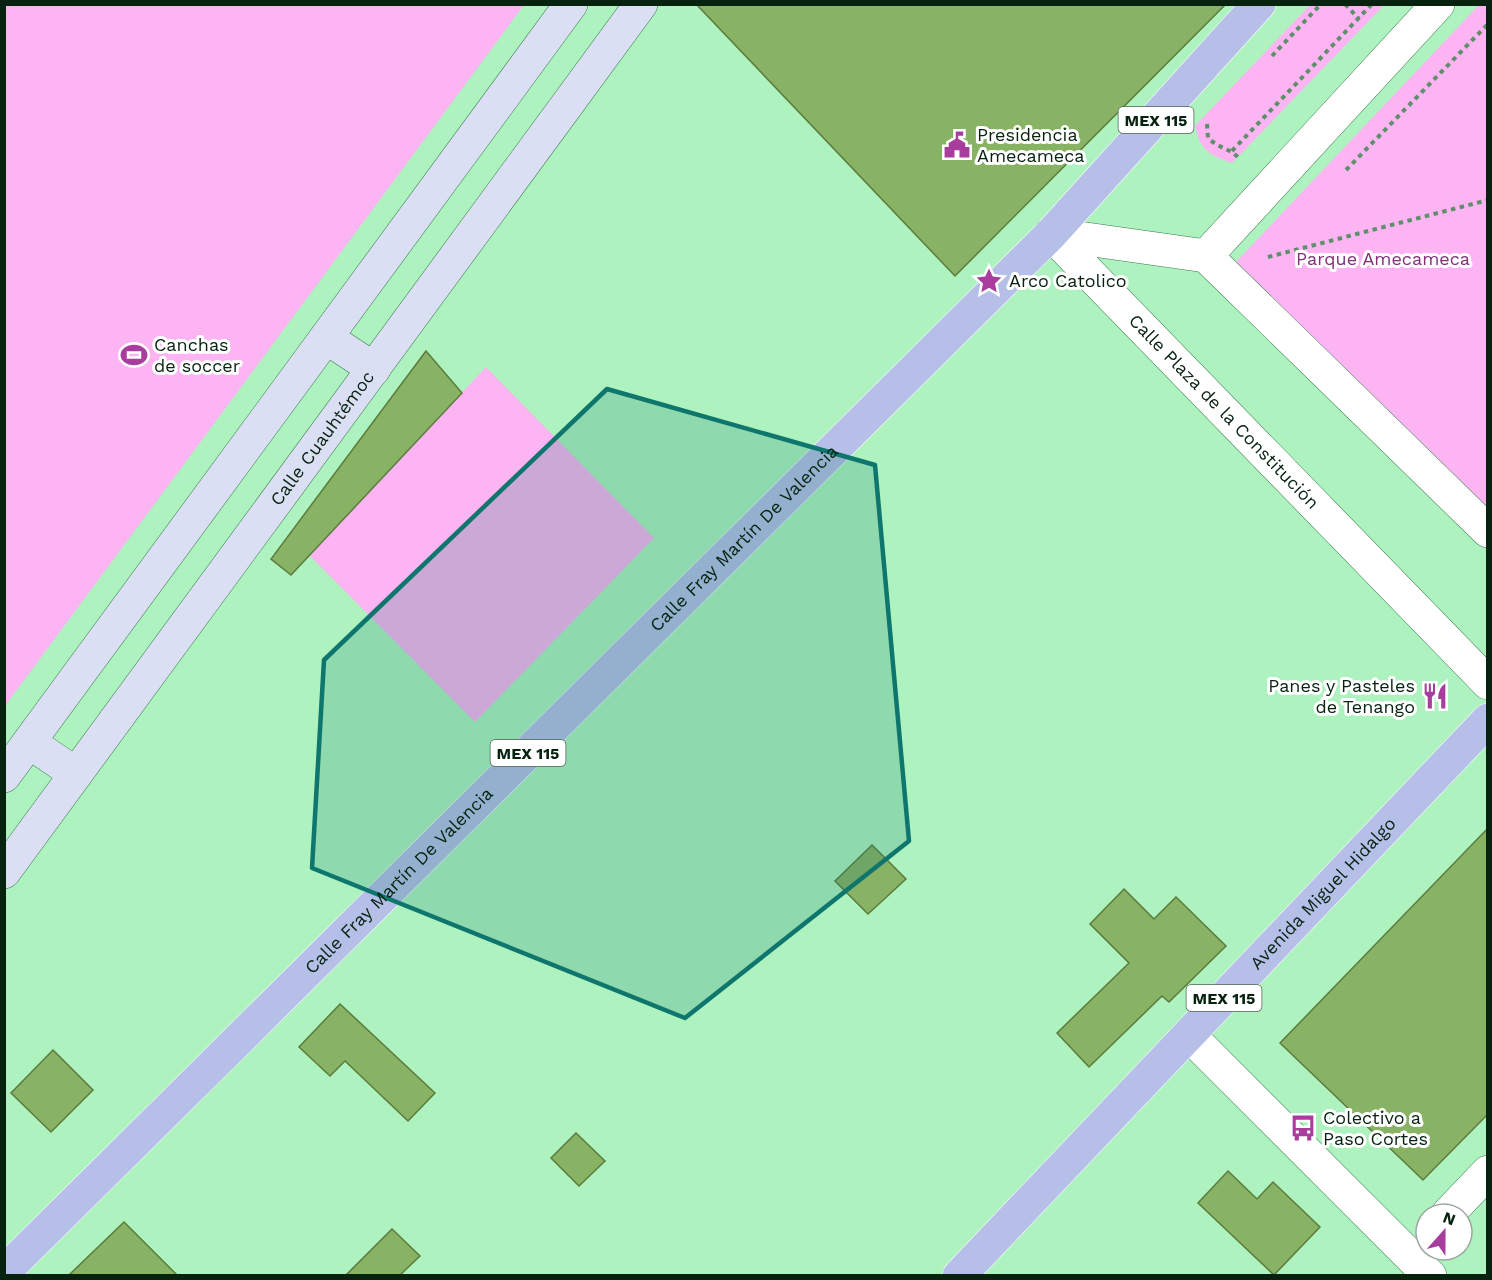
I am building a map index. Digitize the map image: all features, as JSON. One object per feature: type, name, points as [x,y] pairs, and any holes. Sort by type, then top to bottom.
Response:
[{"type":"main road","points":[[4,776],[571,4]]},
{"type":"main road","name":"Calle Cuauhtémoc","points":[[4,872],[641,4]]},
{"type":"main road","name":"MEX 115","points":[[1051,234],[1259,4]]},
{"type":"main road","name":"Calle Fray Martín De Valencia","points":[[4,1272],[1051,234]]},
{"type":"main road","points":[[327,338],[374,369]]},
{"type":"main road","name":"Avenida Miguel Hidalgo","points":[[959,1275],[1488,720]]},
{"type":"main road","points":[[29,742],[76,774]]},
{"type":"street","points":[[1206,256],[1438,4]]},
{"type":"street","points":[[1051,234],[1206,256],[1488,531]]},
{"type":"street","name":"Calle Plaza de la Constitución","points":[[1051,234],[1488,683]]},
{"type":"street","points":[[1189,1035],[1414,1248]]},
{"type":"street","points":[[1459,1202],[1488,1172]]},
{"type":"path","points":[[1264,64],[1322,4]]},
{"type":"path","points":[[1346,4],[1359,18]]},
{"type":"path","points":[[1215,116],[1206,124],[1208,138],[1219,148],[1232,151],[1372,4]]},
{"type":"path","points":[[1340,176],[1488,24]]},
{"type":"path","points":[[1267,251],[1258,260],[1488,200]]},
{"type":"highlighted area","points":[[607,389],[875,465],[909,841],[685,1018],[312,868],[324,660]]},
{"type":"green space","points":[[1311,4],[1384,5],[1232,163],[1211,154],[1200,141],[1195,126]]},
{"type":"green space","name":"Canchas de soccer","points":[[4,5],[524,5],[5,706]]},
{"type":"green space","name":"Parque Amecameca","points":[[1479,5],[1487,5],[1487,509],[1236,262]]},
{"type":"green space","points":[[486,367],[654,538],[475,722],[309,555]]},
{"type":"building","name":"Presidencia Amecameca","points":[[696,4],[1226,4],[955,276]]},
{"type":"building","points":[[426,351],[462,393],[291,575],[271,559]]},
{"type":"building","points":[[1488,828],[1488,1114],[1423,1180],[1280,1043]]},
{"type":"building","points":[[872,845],[906,879],[868,914],[835,881]]},
{"type":"building","points":[[1124,889],[1154,919],[1176,897],[1226,946],[1169,1002],[1162,996],[1089,1067],[1057,1033],[1129,963],[1090,924]]},
{"type":"building","points":[[340,1004],[435,1093],[408,1121],[345,1061],[330,1076],[299,1047]]},
{"type":"building","points":[[53,1050],[93,1090],[51,1132],[11,1093]]},
{"type":"building","points":[[576,1133],[605,1161],[579,1186],[551,1158]]},
{"type":"building","points":[[1228,1171],[1257,1199],[1273,1182],[1320,1227],[1274,1275],[1198,1203]]},
{"type":"building","points":[[124,1222],[177,1275],[69,1275]]},
{"type":"building","points":[[392,1229],[420,1256],[400,1275],[346,1275]]},
{"type":"place","name":"Presidencia Amecameca","points":[[957,145]]},
{"type":"place","name":"Arco Catolico","points":[[989,281]]},
{"type":"place","name":"Canchas de soccer","points":[[134,355]]},
{"type":"place","name":"Panes y Pasteles de Tenango","points":[[1435,696]]},
{"type":"place","name":"Colectivo a Paso Cortes","points":[[1303,1128]]}]
